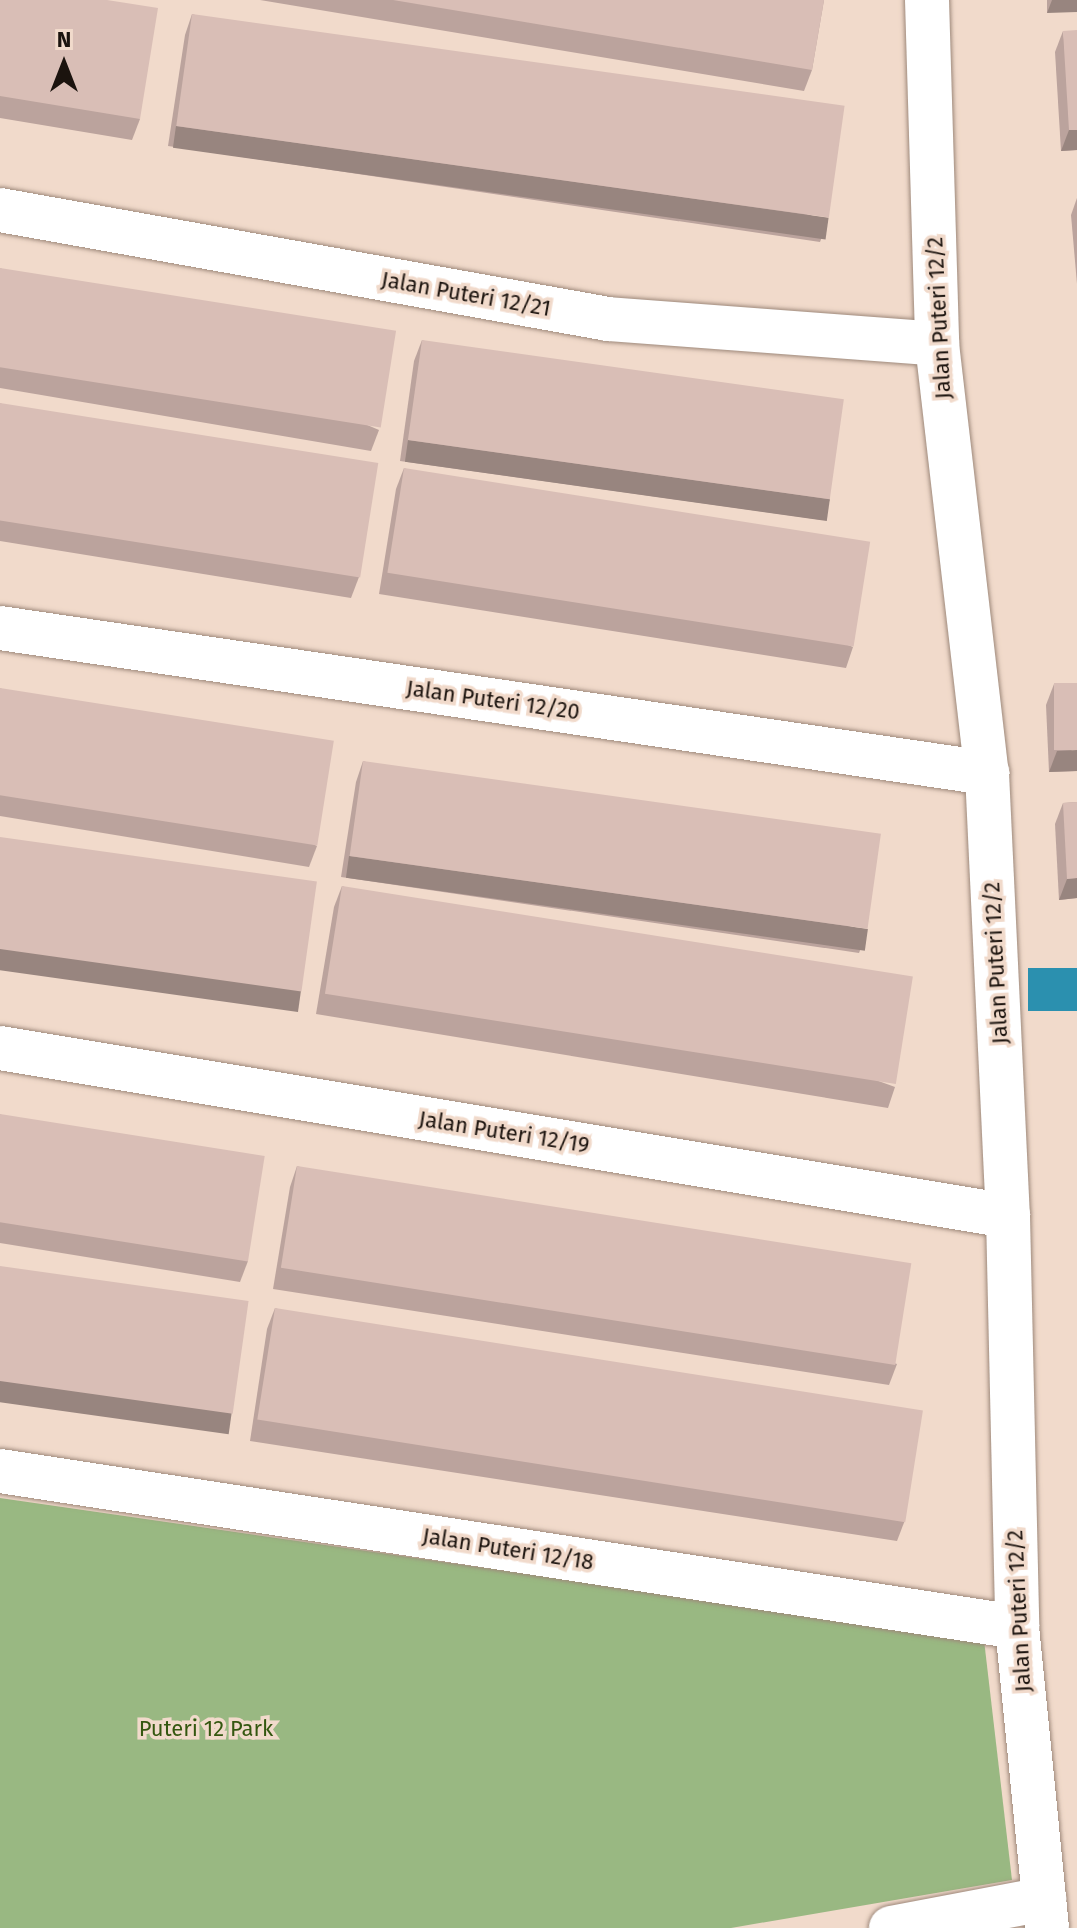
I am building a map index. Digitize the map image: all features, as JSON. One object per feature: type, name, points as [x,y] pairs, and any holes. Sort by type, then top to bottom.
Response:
[{"type":"street","name":"Jalan Puteri 12/2","points":[[927,0],[937,344],[987,773],[1008,1216],[1017,1627],[1045,1913]]},
{"type":"street","name":"Jalan Puteri 12/21","points":[[0,210],[608,319],[937,344]]},
{"type":"street","name":"Jalan Puteri 12/20","points":[[0,628],[987,773]]},
{"type":"street","name":"Jalan Puteri 12/19","points":[[0,1048],[1008,1216]]},
{"type":"street","name":"Jalan Puteri 12/18","points":[[0,1471],[1017,1627]]},
{"type":"street","points":[[891,1928],[1045,1913]]},
{"type":"green space","name":"Puteri 12 Park","points":[[0,1498],[984,1640],[1012,1880],[731,1928],[0,1928]]},
{"type":"water","points":[[1028,968],[1077,968],[1077,1011],[1028,1011]]},
{"type":"building","points":[[0,0],[107,0],[158,8],[140,119],[0,96]]},
{"type":"building","points":[[393,0],[824,0],[812,70]]},
{"type":"building","points":[[192,14],[845,106],[829,218],[176,126]]},
{"type":"building","points":[[1077,30],[1077,130],[1069,130],[1063,31]]},
{"type":"building","points":[[0,268],[396,331],[381,428],[0,367]]},
{"type":"building","points":[[422,340],[844,399],[830,499],[408,440]]},
{"type":"building","points":[[0,403],[378,463],[360,577],[0,520]]},
{"type":"building","points":[[404,468],[870,542],[854,647],[387,573]]},
{"type":"building","points":[[1054,683],[1077,683],[1077,750],[1054,750]]},
{"type":"building","points":[[0,688],[334,741],[317,846],[0,795]]},
{"type":"building","points":[[363,761],[881,834],[868,929],[350,856]]},
{"type":"building","points":[[1077,802],[1077,878],[1067,879],[1063,803]]},
{"type":"building","points":[[0,837],[317,882],[301,991],[0,949]]},
{"type":"building","points":[[342,886],[913,976],[896,1084],[325,994]]},
{"type":"building","points":[[0,1114],[265,1156],[248,1262],[0,1222]]},
{"type":"building","points":[[297,1166],[911,1263],[895,1365],[281,1268]]},
{"type":"building","points":[[0,1266],[249,1301],[233,1414],[0,1381]]},
{"type":"building","points":[[275,1308],[923,1411],[905,1522],[257,1420]]}]
